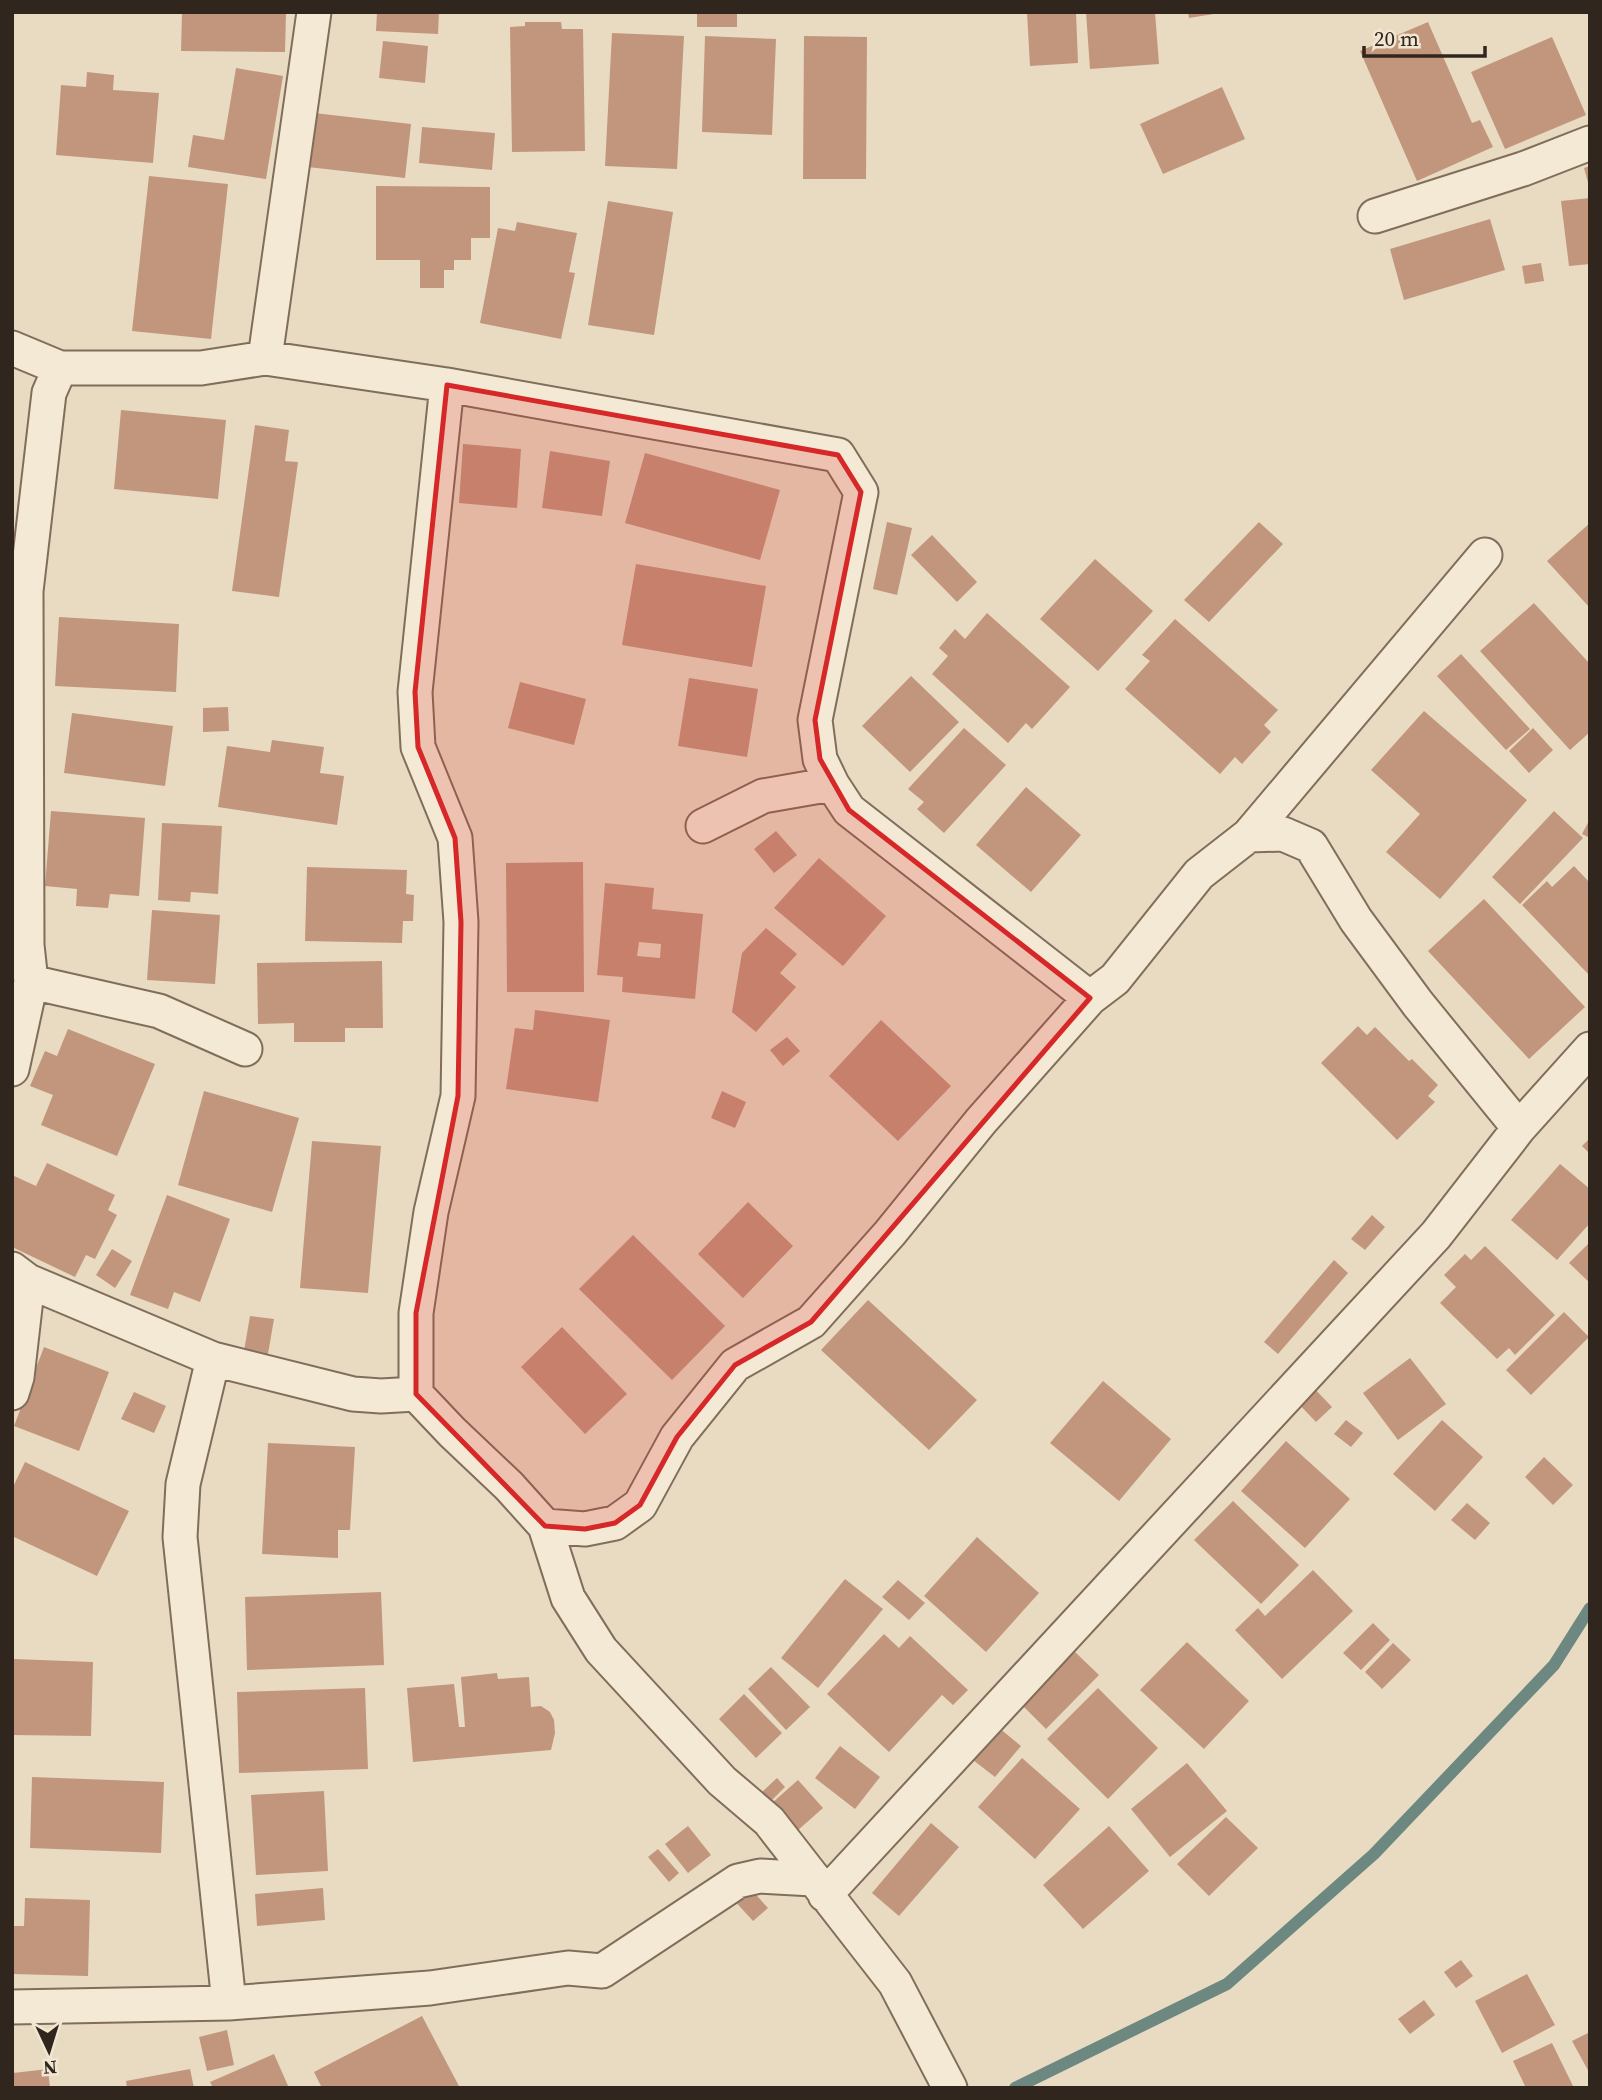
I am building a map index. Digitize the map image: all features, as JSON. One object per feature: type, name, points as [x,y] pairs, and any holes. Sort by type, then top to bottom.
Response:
[{"type":"street","points":[[264,358],[314,12]]},
{"type":"street","points":[[1375,216],[1523,169],[1590,143]]},
{"type":"street","points":[[12,348],[60,368],[201,368],[264,358],[447,385],[838,455],[861,492],[815,719],[820,759],[849,810],[1090,998]]},
{"type":"street","points":[[12,1069],[31,982],[27,945],[26,591],[49,393],[60,368]]},
{"type":"street","points":[[447,385],[415,692],[418,747],[455,838],[461,922],[458,1096],[431,1212],[416,1313],[416,1394],[509,1486],[545,1527],[568,1598],[601,1650],[722,1781],[769,1821],[895,1983],[950,2088]]},
{"type":"street","points":[[545,1527],[585,1529],[615,1523],[640,1505],[677,1437],[735,1365],[811,1322],[890,1233],[981,1121],[1090,998],[1115,979],[1199,874],[1249,835],[1485,555]]},
{"type":"street","points":[[703,826],[762,796],[832,784]]},
{"type":"street","points":[[1249,835],[1283,834],[1311,846],[1356,920],[1395,973],[1520,1128]]},
{"type":"street","points":[[31,982],[159,1011],[245,1049]]},
{"type":"street","points":[[819,1887],[1436,1235],[1520,1128],[1590,1049]]},
{"type":"street","points":[[12,1393],[17,1377],[20,1275],[213,1359],[354,1394],[416,1394]]},
{"type":"street","points":[[213,1359],[183,1484],[180,1537],[229,2003]]},
{"type":"street","points":[[12,2007],[229,2003],[430,1988],[568,1968],[602,1971],[737,1881],[760,1876],[819,1887]]},
{"type":"highlighted area","points":[[447,385],[838,455],[861,492],[815,720],[820,759],[849,810],[1090,998],[811,1322],[735,1365],[677,1437],[640,1505],[615,1523],[585,1529],[545,1526],[416,1394],[416,1313],[458,1096],[461,922],[455,838],[418,747],[415,692]]},
{"type":"building","points":[[182,12],[286,12],[285,52],[181,51]]},
{"type":"building","points":[[377,12],[439,12],[438,34],[376,31]]},
{"type":"building","points":[[697,12],[737,12],[737,27],[697,27]]},
{"type":"building","points":[[1027,12],[1076,12],[1078,63],[1030,66]]},
{"type":"building","points":[[1086,12],[1155,12],[1159,64],[1090,69]]},
{"type":"building","points":[[1188,12],[1214,12],[1214,14],[1189,18]]},
{"type":"building","points":[[525,22],[561,22],[562,29],[583,29],[585,151],[512,152],[510,27],[525,26]]},
{"type":"building","points":[[1428,22],[1472,123],[1480,120],[1493,147],[1417,181],[1360,51]]},
{"type":"building","points":[[612,33],[684,36],[677,169],[605,166]]},
{"type":"building","points":[[705,36],[776,39],[772,135],[702,132]]},
{"type":"building","points":[[804,36],[867,37],[866,179],[803,179]]},
{"type":"building","points":[[1552,37],[1586,115],[1505,149],[1471,72]]},
{"type":"building","points":[[383,41],[428,46],[425,83],[379,78]]},
{"type":"building","points":[[236,68],[283,76],[266,179],[188,167],[193,135],[224,140]]},
{"type":"building","points":[[87,72],[114,75],[113,90],[159,93],[153,163],[56,155],[61,85],[86,87]]},
{"type":"building","points":[[1222,87],[1245,139],[1163,174],[1140,124]]},
{"type":"building","points":[[314,113],[411,124],[405,178],[308,167]]},
{"type":"building","points":[[422,127],[495,133],[492,170],[419,163]]},
{"type":"building","points":[[1590,166],[1590,186],[1589,186],[1584,168]]},
{"type":"building","points":[[149,176],[228,184],[211,339],[132,331]]},
{"type":"building","points":[[376,186],[490,187],[490,238],[471,238],[471,260],[454,260],[454,270],[444,270],[444,288],[420,288],[420,260],[376,260]]},
{"type":"building","points":[[1590,198],[1590,264],[1569,266],[1561,201]]},
{"type":"building","points":[[608,201],[673,212],[654,335],[588,325]]},
{"type":"building","points":[[1490,219],[1505,270],[1404,300],[1390,249]]},
{"type":"building","points":[[517,222],[577,233],[569,272],[575,273],[561,339],[480,323],[498,228],[515,231]]},
{"type":"building","points":[[1541,263],[1544,281],[1525,284],[1522,266]]},
{"type":"building","points":[[121,410],[226,420],[218,499],[114,489]]},
{"type":"building","points":[[255,425],[289,430],[285,461],[298,462],[279,597],[232,591]]},
{"type":"building","points":[[463,444],[521,449],[517,508],[459,503]]},
{"type":"building","points":[[550,451],[610,461],[602,516],[542,508]]},
{"type":"building","points":[[645,453],[780,490],[760,560],[625,523]]},
{"type":"building","points":[[887,522],[912,528],[897,595],[873,589]]},
{"type":"building","points":[[1259,522],[1283,544],[1209,622],[1184,600]]},
{"type":"building","points":[[1590,523],[1590,608],[1547,561]]},
{"type":"building","points":[[932,535],[977,582],[957,602],[911,555]]},
{"type":"building","points":[[1095,559],[1153,611],[1098,671],[1040,619]]},
{"type":"building","points":[[636,564],[766,586],[752,667],[622,645]]},
{"type":"building","points":[[1534,603],[1590,664],[1590,732],[1570,750],[1480,651]]},
{"type":"building","points":[[987,613],[1070,687],[1032,729],[1026,723],[1008,743],[932,674],[948,656],[939,648],[955,629],[965,639]]},
{"type":"building","points":[[59,617],[179,624],[176,692],[55,686]]},
{"type":"building","points":[[1175,619],[1278,710],[1264,725],[1271,732],[1242,764],[1235,757],[1220,774],[1125,689],[1150,661],[1142,655]]},
{"type":"building","points":[[1461,654],[1530,729],[1506,750],[1437,676]]},
{"type":"building","points":[[911,676],[959,722],[910,772],[862,726]]},
{"type":"building","points":[[689,678],[758,689],[747,757],[678,746]]},
{"type":"building","points":[[520,682],[586,699],[574,745],[508,728]]},
{"type":"building","points":[[228,707],[229,731],[203,732],[203,708]]},
{"type":"building","points":[[1424,711],[1527,800],[1440,899],[1386,852],[1420,814],[1371,770]]},
{"type":"building","points":[[72,713],[173,726],[165,786],[64,773]]},
{"type":"building","points":[[964,728],[1006,765],[944,833],[917,809],[924,802],[908,789]]},
{"type":"building","points":[[1533,728],[1553,750],[1529,773],[1509,751]]},
{"type":"building","points":[[272,740],[324,747],[320,773],[344,776],[337,825],[218,807],[227,746],[270,752]]},
{"type":"building","points":[[1026,787],[1081,835],[1031,892],[976,845]]},
{"type":"building","points":[[51,811],[145,818],[139,896],[110,894],[108,908],[76,906],[77,889],[45,886]]},
{"type":"building","points":[[1554,811],[1583,838],[1520,904],[1492,877]]},
{"type":"building","points":[[1590,819],[1590,838],[1582,834]]},
{"type":"building","points":[[162,823],[222,826],[218,894],[191,892],[190,902],[158,900]]},
{"type":"building","points":[[776,831],[797,855],[774,873],[754,849]]},
{"type":"building","points":[[819,858],[886,916],[843,966],[774,908]]},
{"type":"building","points":[[583,862],[584,992],[507,992],[506,863]]},
{"type":"building","points":[[1574,866],[1590,883],[1590,976],[1522,905],[1547,881],[1552,887]]},
{"type":"building","points":[[307,867],[407,870],[406,894],[414,895],[413,921],[403,921],[402,943],[305,941]]},
{"type":"building","points":[[605,883],[654,888],[652,909],[703,914],[695,999],[622,992],[623,977],[597,975]],"holes":[[[639,942],[661,944],[660,958],[637,956]]]},
{"type":"building","points":[[1484,899],[1585,1007],[1529,1059],[1428,951]]},
{"type":"building","points":[[152,910],[220,915],[215,984],[147,980]]},
{"type":"building","points":[[766,928],[797,954],[780,973],[796,987],[756,1032],[732,1012],[742,953]]},
{"type":"building","points":[[382,961],[383,1028],[345,1028],[345,1042],[294,1042],[294,1023],[258,1024],[257,963]]},
{"type":"building","points":[[535,1010],[610,1020],[598,1102],[506,1089],[515,1028],[533,1030]]},
{"type":"building","points":[[881,1020],[951,1086],[898,1141],[829,1076]]},
{"type":"building","points":[[1358,1026],[1367,1035],[1375,1027],[1438,1085],[1428,1096],[1435,1102],[1397,1140],[1321,1063]]},
{"type":"building","points":[[68,1029],[155,1064],[117,1156],[41,1125],[53,1095],[30,1086],[45,1051],[57,1056]]},
{"type":"building","points":[[787,1037],[800,1051],[783,1066],[770,1050]]},
{"type":"building","points":[[204,1091],[299,1118],[272,1212],[178,1185]]},
{"type":"building","points":[[722,1091],[746,1102],[735,1128],[711,1118]]},
{"type":"building","points":[[1590,1138],[1590,1154],[1582,1146]]},
{"type":"building","points":[[312,1141],[381,1146],[368,1293],[300,1288]]},
{"type":"building","points":[[47,1163],[115,1195],[108,1210],[117,1215],[95,1259],[86,1255],[75,1277],[12,1247],[12,1175],[36,1186]]},
{"type":"building","points":[[1560,1164],[1590,1189],[1590,1223],[1557,1260],[1511,1220]]},
{"type":"building","points":[[167,1195],[230,1219],[200,1302],[174,1292],[168,1309],[130,1295]]},
{"type":"building","points":[[748,1202],[793,1246],[743,1298],[698,1254]]},
{"type":"building","points":[[1372,1215],[1385,1227],[1365,1250],[1351,1239]]},
{"type":"building","points":[[633,1235],[725,1326],[672,1380],[579,1289]]},
{"type":"building","points":[[1590,1242],[1590,1283],[1569,1263]]},
{"type":"building","points":[[1485,1246],[1555,1315],[1515,1355],[1509,1348],[1497,1359],[1440,1303],[1456,1287],[1444,1275],[1465,1254],[1471,1260]]},
{"type":"building","points":[[112,1249],[132,1261],[115,1288],[96,1275]]},
{"type":"building","points":[[1334,1260],[1348,1273],[1278,1354],[1264,1342]]},
{"type":"building","points":[[868,1300],[977,1400],[929,1450],[821,1350]]},
{"type":"building","points":[[1564,1312],[1589,1337],[1531,1395],[1506,1370]]},
{"type":"building","points":[[250,1316],[274,1319],[268,1354],[244,1351]]},
{"type":"building","points":[[562,1327],[627,1394],[585,1434],[521,1367]]},
{"type":"building","points":[[44,1347],[109,1372],[79,1451],[14,1426]]},
{"type":"building","points":[[1410,1358],[1446,1404],[1398,1440],[1363,1393]]},
{"type":"building","points":[[1103,1381],[1171,1439],[1119,1501],[1050,1443]]},
{"type":"building","points":[[1311,1385],[1332,1407],[1316,1422],[1295,1400]]},
{"type":"building","points":[[134,1392],[166,1406],[154,1433],[121,1419]]},
{"type":"building","points":[[1346,1420],[1363,1433],[1351,1447],[1334,1434]]},
{"type":"building","points":[[1442,1420],[1483,1457],[1435,1511],[1393,1474]]},
{"type":"building","points":[[1286,1441],[1350,1499],[1305,1548],[1241,1491]]},
{"type":"building","points":[[268,1443],[355,1447],[350,1530],[338,1530],[338,1558],[262,1554]]},
{"type":"building","points":[[1544,1457],[1573,1485],[1553,1505],[1525,1477]]},
{"type":"building","points":[[25,1462],[129,1511],[97,1576],[12,1536],[12,1489]]},
{"type":"building","points":[[1233,1501],[1299,1565],[1261,1604],[1194,1540]]},
{"type":"building","points":[[1467,1503],[1490,1523],[1475,1540],[1451,1520]]},
{"type":"building","points":[[977,1537],[1039,1593],[986,1652],[924,1596]]},
{"type":"building","points":[[1313,1570],[1353,1611],[1282,1679],[1235,1630],[1258,1608],[1265,1616]]},
{"type":"building","points":[[845,1579],[883,1609],[818,1688],[781,1658]]},
{"type":"building","points":[[898,1580],[925,1603],[909,1620],[882,1597]]},
{"type":"building","points":[[381,1592],[384,1665],[247,1670],[245,1597]]},
{"type":"building","points":[[1373,1623],[1390,1640],[1361,1670],[1343,1653]]},
{"type":"building","points":[[884,1634],[899,1648],[910,1636],[968,1690],[953,1705],[942,1695],[889,1752],[827,1694]]},
{"type":"building","points":[[1187,1642],[1249,1701],[1204,1749],[1140,1690]]},
{"type":"building","points":[[1393,1643],[1411,1660],[1382,1689],[1365,1672]]},
{"type":"building","points":[[1075,1652],[1099,1675],[1046,1729],[1022,1705]]},
{"type":"building","points":[[14,1659],[93,1662],[91,1736],[12,1735]]},
{"type":"building","points":[[771,1667],[810,1707],[786,1730],[748,1689]]},
{"type":"building","points":[[497,1673],[498,1679],[529,1677],[531,1707],[541,1706],[550,1712],[554,1720],[555,1733],[551,1750],[413,1762],[407,1688],[454,1684],[459,1727],[465,1727],[461,1677]]},
{"type":"building","points":[[365,1688],[368,1769],[239,1773],[237,1692]]},
{"type":"building","points":[[1098,1688],[1158,1748],[1108,1799],[1047,1739]]},
{"type":"building","points":[[744,1694],[782,1733],[756,1758],[719,1719]]},
{"type":"building","points":[[999,1728],[1021,1746],[995,1777],[973,1760]]},
{"type":"building","points":[[840,1746],[880,1777],[855,1809],[815,1778]]},
{"type":"building","points":[[1022,1758],[1080,1809],[1035,1859],[978,1807]]},
{"type":"building","points":[[1187,1763],[1227,1811],[1170,1857],[1131,1809]]},
{"type":"building","points":[[32,1777],[164,1782],[161,1853],[30,1848]]},
{"type":"building","points":[[777,1778],[785,1787],[771,1801],[762,1792]]},
{"type":"building","points":[[798,1780],[823,1808],[797,1831],[772,1803]]},
{"type":"building","points":[[324,1791],[328,1871],[256,1875],[251,1795]]},
{"type":"building","points":[[1226,1817],[1258,1848],[1209,1896],[1177,1864]]},
{"type":"building","points":[[931,1823],[959,1847],[899,1916],[872,1893]]},
{"type":"building","points":[[688,1826],[711,1855],[688,1873],[665,1844]]},
{"type":"building","points":[[1109,1826],[1149,1871],[1083,1929],[1043,1885]]},
{"type":"building","points":[[658,1849],[679,1873],[669,1882],[648,1857]]},
{"type":"building","points":[[747,1885],[768,1908],[753,1921],[732,1898]]},
{"type":"building","points":[[323,1888],[325,1920],[257,1926],[255,1894]]},
{"type":"building","points":[[25,1898],[90,1900],[88,1976],[12,1974],[12,1926],[24,1926]]},
{"type":"building","points":[[1461,1960],[1473,1976],[1456,1988],[1444,1972]]},
{"type":"building","points":[[1527,1974],[1555,2025],[1502,2053],[1475,2001]]},
{"type":"building","points":[[1424,2000],[1435,2015],[1410,2034],[1398,2019]]},
{"type":"building","points":[[422,2016],[460,2088],[322,2088],[314,2072]]},
{"type":"building","points":[[227,2030],[234,2065],[207,2071],[199,2037]]},
{"type":"building","points":[[1590,2032],[1590,2074],[1572,2041]]},
{"type":"building","points":[[1552,2043],[1574,2088],[1526,2088],[1513,2061]]},
{"type":"building","points":[[274,2054],[289,2088],[213,2088],[210,2082]]},
{"type":"building","points":[[48,2069],[50,2088],[14,2088],[13,2073]]},
{"type":"building","points":[[190,2069],[194,2088],[127,2088],[126,2081]]},
{"type":"waterway","points":[[1015,2088],[1227,1984],[1374,1854],[1554,1665],[1590,1608]]}]
